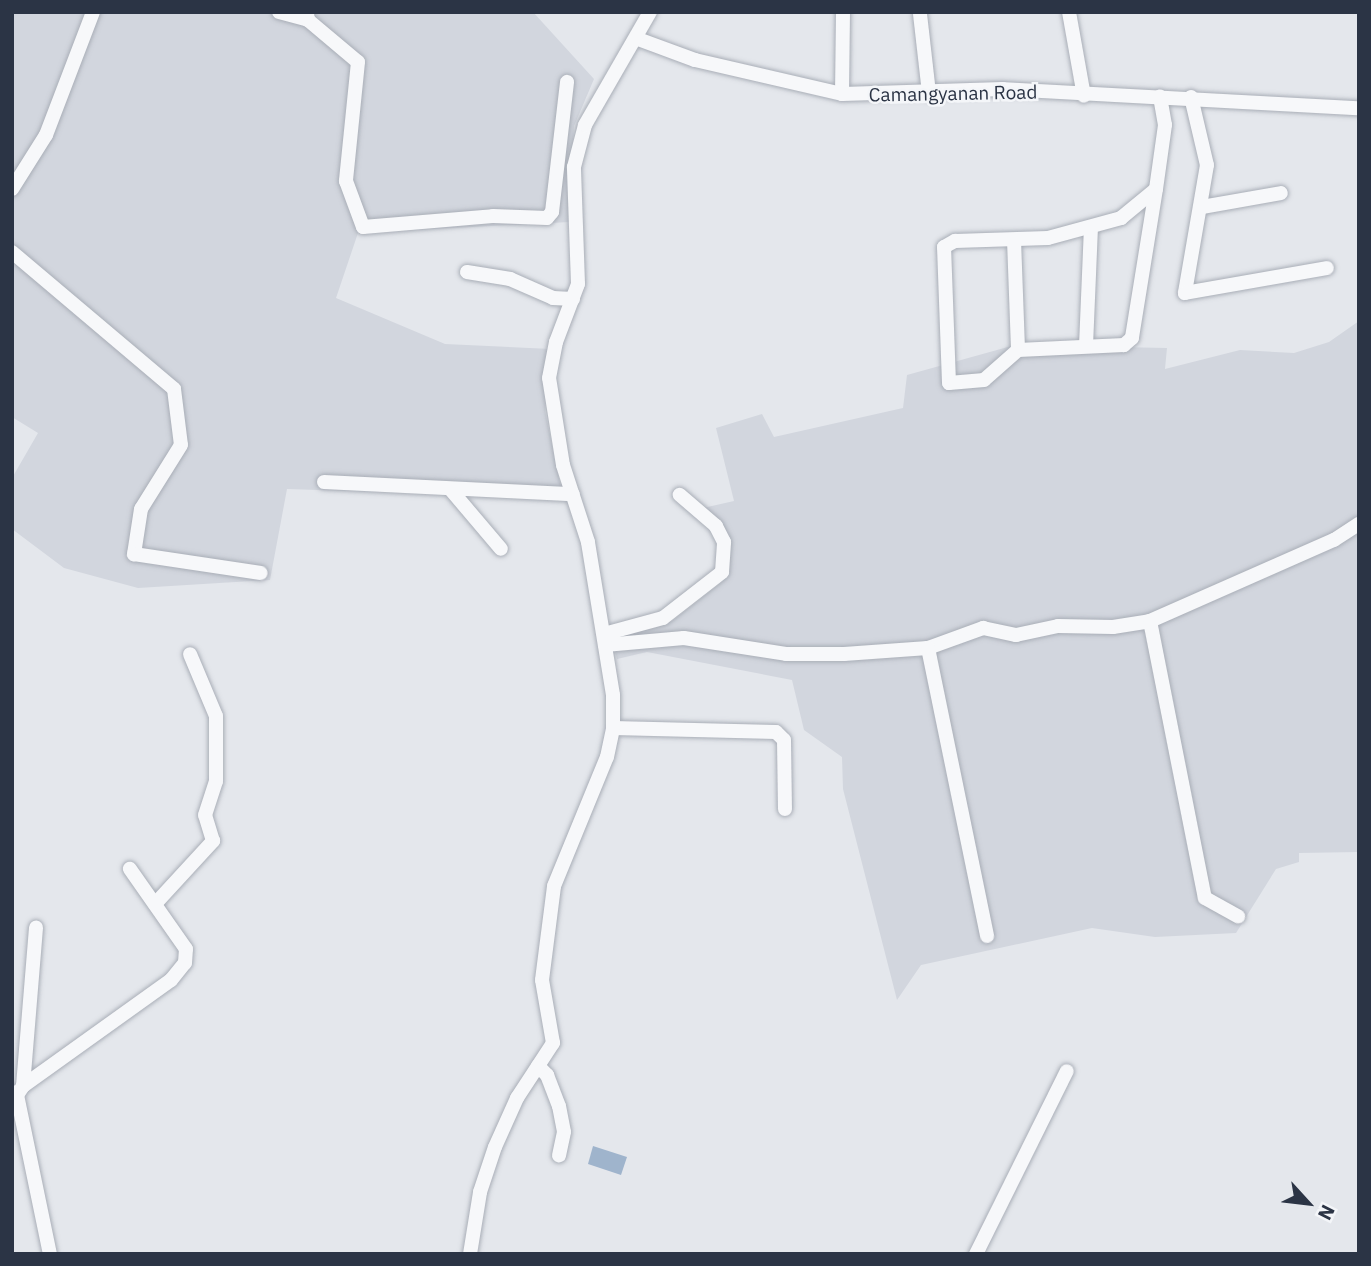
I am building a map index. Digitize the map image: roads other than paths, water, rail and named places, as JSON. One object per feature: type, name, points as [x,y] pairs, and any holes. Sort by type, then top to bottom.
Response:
[{"type":"street","points":[[12,188],[46,135],[93,12]]},
{"type":"street","points":[[279,12],[307,16],[358,62],[346,181],[363,227],[494,216],[547,218],[552,212],[567,82]]},
{"type":"street","points":[[470,1254],[480,1192],[495,1147],[517,1098],[553,1043],[542,980],[554,886],[607,757],[613,728],[605,639],[588,542],[573,495],[549,378],[556,342],[578,284],[574,167],[585,125],[638,39],[650,12]]},
{"type":"street","points":[[842,94],[843,12]]},
{"type":"street","points":[[1069,12],[1084,96]]},
{"type":"street","points":[[920,14],[929,93]]},
{"type":"street","name":"Camangyanan Road","points":[[638,39],[695,60],[842,94],[1003,89],[1084,96],[1191,97],[1359,108]]},
{"type":"street","points":[[1156,189],[1121,218],[1091,228],[1014,240],[955,241],[944,247],[948,383],[984,380],[1018,350],[1124,345],[1132,338],[1156,189],[1165,125],[1160,96]]},
{"type":"street","points":[[1191,97],[1206,165],[1202,207],[1185,293],[1328,268]]},
{"type":"street","points":[[1202,207],[1281,193]]},
{"type":"street","points":[[1086,346],[1091,228]]},
{"type":"street","points":[[1014,240],[1018,350]]},
{"type":"street","points":[[12,251],[174,389],[181,445],[141,509],[134,554],[261,573]]},
{"type":"street","points":[[467,272],[510,279],[553,298],[573,299]]},
{"type":"street","points":[[324,482],[573,495]]},
{"type":"street","points":[[451,490],[500,549]]},
{"type":"street","points":[[605,639],[663,618],[722,572],[724,542],[716,526],[680,495]]},
{"type":"street","points":[[605,639],[684,638],[786,654],[928,648],[982,628],[1016,635],[1058,626],[1113,627],[1150,621],[1334,540],[1359,524]]},
{"type":"street","points":[[1150,621],[1205,898],[1238,916]]},
{"type":"street","points":[[928,648],[987,936]]},
{"type":"street","points":[[155,904],[213,841],[205,815],[216,781],[216,716],[190,654]]},
{"type":"street","points":[[613,728],[776,732],[784,740],[785,809]]},
{"type":"street","points":[[17,1091],[181,970],[187,957],[186,948],[130,869]]},
{"type":"street","points":[[36,928],[17,1091],[50,1254]]},
{"type":"street","points":[[538,1066],[547,1075],[562,1119],[559,1155]]},
{"type":"street","points":[[976,1254],[1067,1071]]},
{"type":"water","points":[[593,1146],[627,1157],[621,1175],[588,1164]]}]
